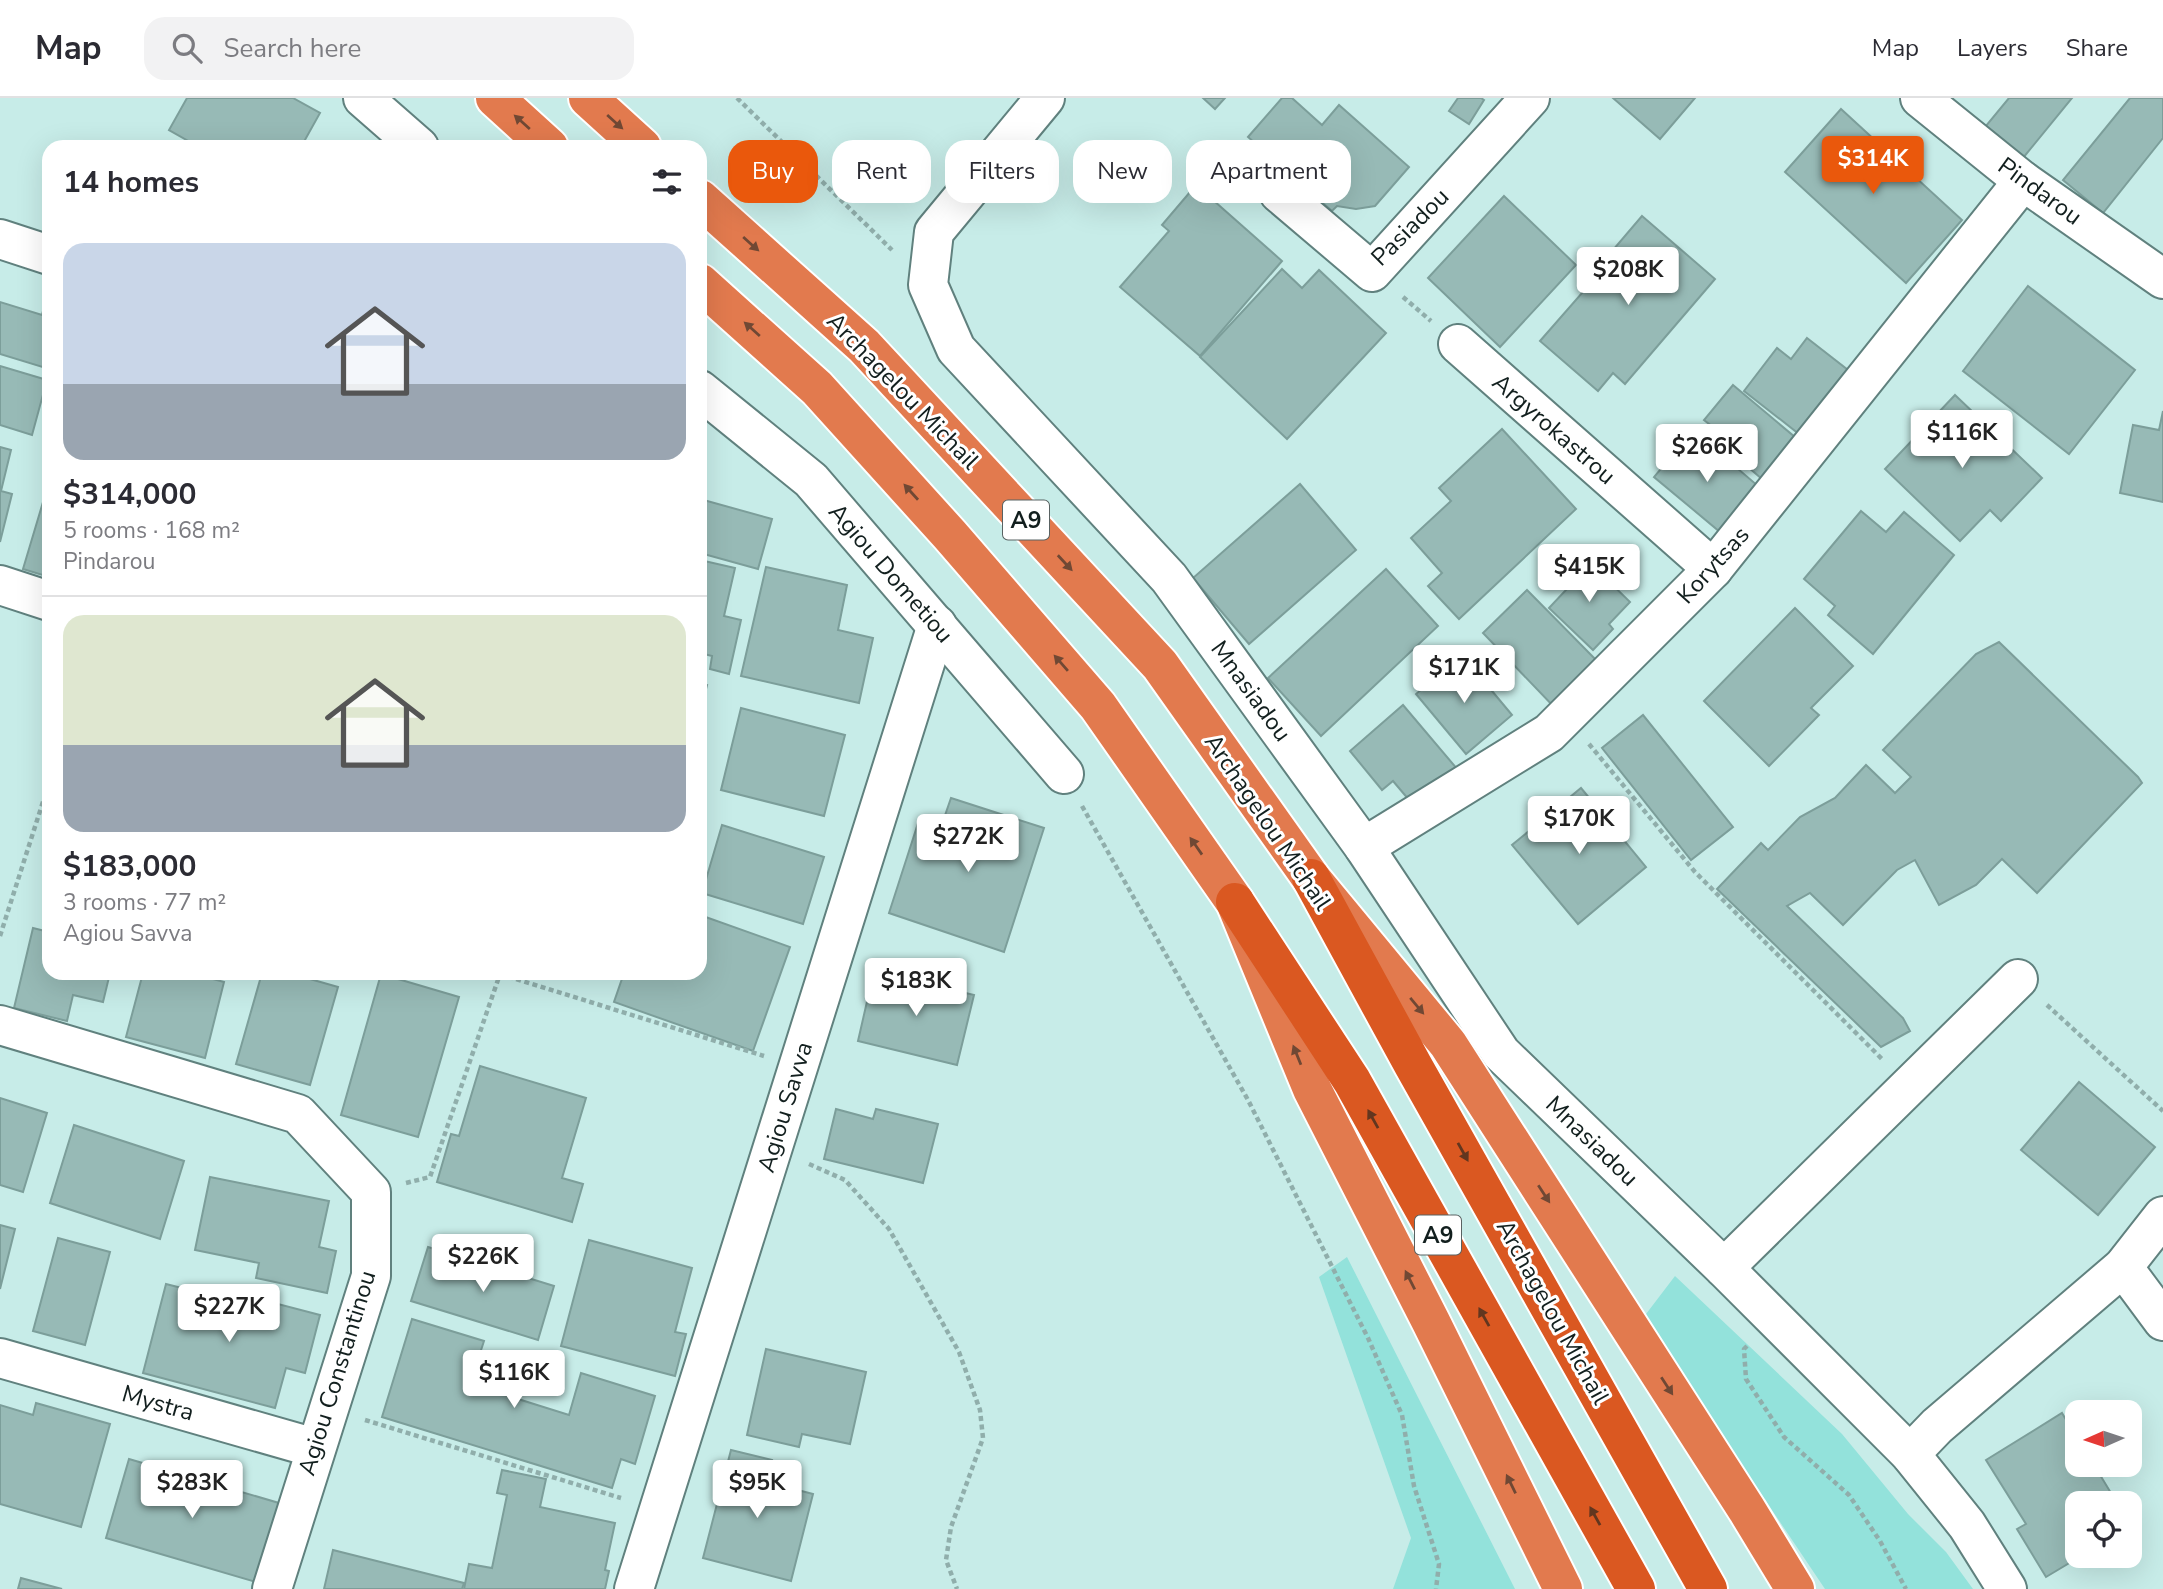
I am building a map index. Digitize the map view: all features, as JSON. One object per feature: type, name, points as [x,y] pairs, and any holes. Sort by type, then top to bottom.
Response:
[{"type":"highway","points":[[495,98],[541,140]]},
{"type":"highway","points":[[588,98],[634,140]]},
{"type":"highway","name":"Archagelou Michail","points":[[707,205],[864,346],[1160,665],[1311,878],[1708,1589]]},
{"type":"highway","name":"A9","points":[[707,289],[817,388],[1090,696],[1235,902],[1352,1080],[1632,1582]]},
{"type":"highway","points":[[1311,878],[1447,1044],[1795,1589]]},
{"type":"highway","points":[[1235,902],[1312,1089],[1563,1589]]},
{"type":"street","points":[[363,98],[411,140]]},
{"type":"street","points":[[928,285],[934,232],[1045,98]]},
{"type":"street","name":"Pasiadou","points":[[1291,203],[1373,272],[1530,98]]},
{"type":"street","name":"Pindarou","points":[[1920,98],[2022,181],[2163,279]]},
{"type":"street","name":"Korytsas","points":[[1364,847],[1549,733],[1713,569],[2022,181]]},
{"type":"street","points":[[0,239],[42,253]]},
{"type":"street","name":"Mnasiadou","points":[[928,285],[956,349],[1169,578],[1364,847],[1501,1053],[1724,1268],[1910,1454],[1968,1525],[2007,1589]]},
{"type":"street","name":"Argyrokastrou","points":[[1458,344],[1713,569]]},
{"type":"street","name":"Agiou Dometiou","points":[[707,396],[811,481],[1064,774]]},
{"type":"street","points":[[0,585],[42,599]]},
{"type":"street","name":"Agiou Savva","points":[[634,1589],[937,625]]},
{"type":"street","points":[[1724,1268],[2018,979]]},
{"type":"street","points":[[0,1025],[298,1114],[371,1192]]},
{"type":"street","name":"Agiou Constantinou","points":[[272,1589],[371,1276],[371,1192]]},
{"type":"street","points":[[1910,1454],[1937,1426],[2123,1267],[2163,1216]]},
{"type":"street","points":[[2123,1267],[2163,1321]]},
{"type":"street","name":"Mystra","points":[[0,1358],[315,1448]]},
{"type":"path","points":[[737,98],[928,285]]},
{"type":"path","points":[[1373,272],[1458,344]]},
{"type":"path","points":[[1566,716],[1695,872],[1909,1086]]},
{"type":"path","points":[[1064,774],[1248,1100],[1368,1338],[1402,1415],[1414,1486],[1439,1564],[1436,1589]]},
{"type":"path","points":[[0,936],[42,805]]},
{"type":"path","points":[[2018,979],[2163,1111]]},
{"type":"path","points":[[371,1192],[430,1177],[498,980]]},
{"type":"path","points":[[522,980],[798,1067]]},
{"type":"path","points":[[773,1148],[845,1180],[889,1229],[959,1352],[980,1410],[983,1438],[951,1527],[946,1560],[957,1589]]},
{"type":"path","points":[[1751,1342],[1745,1349],[1746,1378],[1784,1437],[1849,1495],[1880,1541],[1906,1589]]},
{"type":"path","points":[[329,1409],[659,1510]]},
{"type":"shaded area","points":[[1347,1257],[1515,1589],[1393,1589],[1411,1538],[1319,1277]]},
{"type":"shaded area","points":[[1675,1276],[1842,1434],[1908,1514],[1946,1552],[1973,1589],[1825,1589],[1643,1318]]},
{"type":"building","points":[[187,98],[293,98],[320,113],[305,140],[187,140],[169,130]]},
{"type":"building","points":[[1203,98],[1225,98],[1215,109]]},
{"type":"building","points":[[1282,98],[1292,98],[1322,125],[1339,105],[1409,167],[1375,206],[1356,209],[1337,206],[1332,211],[1323,203],[1351,203],[1351,140],[1251,140],[1248,137]]},
{"type":"building","points":[[1458,98],[1484,100],[1469,124],[1449,111]]},
{"type":"building","points":[[1613,98],[1695,98],[1660,139]]},
{"type":"building","points":[[2009,98],[2072,98],[2023,158],[1985,127]]},
{"type":"building","points":[[2130,98],[2163,98],[2163,138],[2103,213],[2063,180]]},
{"type":"building","points":[[1841,109],[1962,220],[1906,283],[1785,172]]},
{"type":"building","points":[[1504,196],[1576,265],[1500,347],[1428,278]]},
{"type":"building","points":[[1186,197],[1186,203],[1216,203],[1282,261],[1200,356],[1120,287],[1169,231],[1162,225]]},
{"type":"building","points":[[1642,216],[1715,279],[1625,384],[1613,373],[1598,391],[1540,341],[1611,260],[1607,257]]},
{"type":"building","points":[[1282,269],[1302,288],[1319,270],[1386,333],[1287,439],[1200,357]]},
{"type":"building","points":[[2028,286],[2135,370],[2069,454],[1963,371]]},
{"type":"building","points":[[0,302],[42,315],[42,367],[0,354]]},
{"type":"building","points":[[1807,338],[1848,370],[1799,434],[1744,391],[1777,348],[1791,359]]},
{"type":"building","points":[[0,366],[42,379],[42,398],[32,435],[0,425]]},
{"type":"building","points":[[1733,385],[1796,438],[1762,479],[1720,443],[1726,437],[1704,420]]},
{"type":"building","points":[[1955,395],[2042,478],[2001,521],[1990,510],[1960,541],[1885,469]]},
{"type":"building","points":[[2163,411],[2163,502],[2120,493],[2133,425],[2159,430]]},
{"type":"building","points":[[1502,429],[1576,509],[1459,619],[1428,586],[1442,573],[1411,538],[1451,501],[1439,488]]},
{"type":"building","points":[[1685,440],[1707,459],[1716,450],[1758,486],[1720,532],[1654,477]]},
{"type":"building","points":[[0,447],[11,450],[1,491],[12,494],[0,542]]},
{"type":"building","points":[[1300,484],[1356,550],[1249,644],[1193,578]]},
{"type":"building","points":[[707,501],[772,519],[758,569],[707,555]]},
{"type":"building","points":[[42,505],[42,575],[23,569]]},
{"type":"building","points":[[1861,511],[1886,532],[1904,512],[1954,555],[1873,654],[1828,615],[1835,606],[1804,579]]},
{"type":"building","points":[[1585,558],[1630,602],[1609,624],[1613,629],[1593,650],[1549,608],[1566,590],[1560,584]]},
{"type":"building","points":[[707,562],[735,568],[724,616],[741,620],[729,674],[710,669],[712,656],[707,655]]},
{"type":"building","points":[[766,567],[847,585],[838,630],[873,638],[859,703],[741,676]]},
{"type":"building","points":[[1386,569],[1438,626],[1321,736],[1268,678]]},
{"type":"building","points":[[1527,590],[1602,666],[1557,710],[1483,633]]},
{"type":"building","points":[[1795,608],[1853,666],[1811,708],[1819,715],[1769,766],[1704,701]]},
{"type":"building","points":[[1999,642],[2142,783],[2037,893],[2002,859],[1976,885],[1939,905],[1915,860],[1897,870],[1843,925],[1810,893],[1787,906],[1903,1018],[1910,1031],[1881,1047],[1717,889],[1761,843],[1768,850],[1800,817],[1835,798],[1866,765],[1895,793],[1911,777],[1883,750],[1976,654]]},
{"type":"building","points":[[1462,655],[1512,715],[1466,754],[1416,694]]},
{"type":"building","points":[[1403,705],[1458,770],[1415,807],[1393,781],[1382,790],[1350,751]]},
{"type":"building","points":[[741,708],[845,735],[824,816],[721,790]]},
{"type":"building","points":[[1643,715],[1733,827],[1691,860],[1602,748]]},
{"type":"building","points":[[1581,788],[1646,867],[1578,924],[1512,845]]},
{"type":"building","points":[[951,798],[1044,828],[1004,952],[889,913],[920,817],[942,824]]},
{"type":"building","points":[[722,825],[824,857],[803,924],[707,895],[707,876]]},
{"type":"building","points":[[707,917],[790,947],[753,1051],[614,1002],[622,980],[707,980]]},
{"type":"building","points":[[33,928],[42,930],[42,980],[108,980],[103,1002],[73,995],[67,1021],[14,1008]]},
{"type":"building","points":[[874,971],[974,995],[957,1065],[858,1041]]},
{"type":"building","points":[[141,980],[224,982],[205,1058],[126,1037]]},
{"type":"building","points":[[260,980],[314,980],[338,987],[310,1085],[236,1064]]},
{"type":"building","points":[[379,980],[401,980],[459,997],[418,1137],[341,1115]]},
{"type":"building","points":[[480,1066],[586,1098],[562,1178],[583,1184],[572,1222],[437,1182],[451,1134],[459,1136]]},
{"type":"building","points":[[2079,1082],[2155,1147],[2098,1215],[2021,1150]]},
{"type":"building","points":[[0,1098],[47,1113],[23,1192],[0,1185]]},
{"type":"building","points":[[836,1109],[873,1119],[876,1109],[938,1124],[923,1183],[824,1159]]},
{"type":"building","points":[[74,1125],[184,1161],[160,1239],[50,1203]]},
{"type":"building","points":[[210,1177],[329,1201],[319,1247],[336,1251],[327,1293],[256,1278],[259,1263],[195,1250]]},
{"type":"building","points":[[0,1225],[15,1229],[0,1289]]},
{"type":"building","points":[[58,1238],[110,1252],[85,1345],[33,1331]]},
{"type":"building","points":[[589,1240],[692,1268],[675,1332],[686,1334],[675,1376],[561,1346]]},
{"type":"building","points":[[428,1247],[554,1286],[538,1340],[411,1301]]},
{"type":"building","points":[[166,1284],[229,1300],[232,1292],[320,1315],[305,1373],[286,1368],[275,1408],[143,1373]]},
{"type":"building","points":[[412,1319],[484,1341],[470,1384],[569,1415],[581,1373],[655,1396],[635,1464],[621,1459],[612,1488],[382,1417]]},
{"type":"building","points":[[766,1349],[866,1372],[850,1444],[802,1434],[799,1447],[747,1435]]},
{"type":"building","points":[[36,1403],[110,1424],[81,1527],[0,1504],[0,1405],[33,1415]]},
{"type":"building","points":[[2062,1413],[2065,1418],[2065,1477],[2101,1477],[2110,1491],[2065,1491],[2065,1566],[2046,1577],[2017,1529],[2026,1524],[1986,1460]]},
{"type":"building","points":[[731,1450],[772,1460],[767,1482],[813,1494],[791,1581],[703,1558]]},
{"type":"building","points":[[129,1459],[279,1503],[256,1582],[106,1538]]},
{"type":"building","points":[[502,1470],[546,1479],[540,1507],[615,1523],[605,1570],[609,1571],[605,1589],[464,1589],[469,1564],[492,1568],[507,1495],[497,1493]]},
{"type":"building","points":[[333,1550],[464,1583],[462,1589],[324,1589]]},
{"type":"building","points":[[21,1578],[62,1589],[18,1589]]}]
